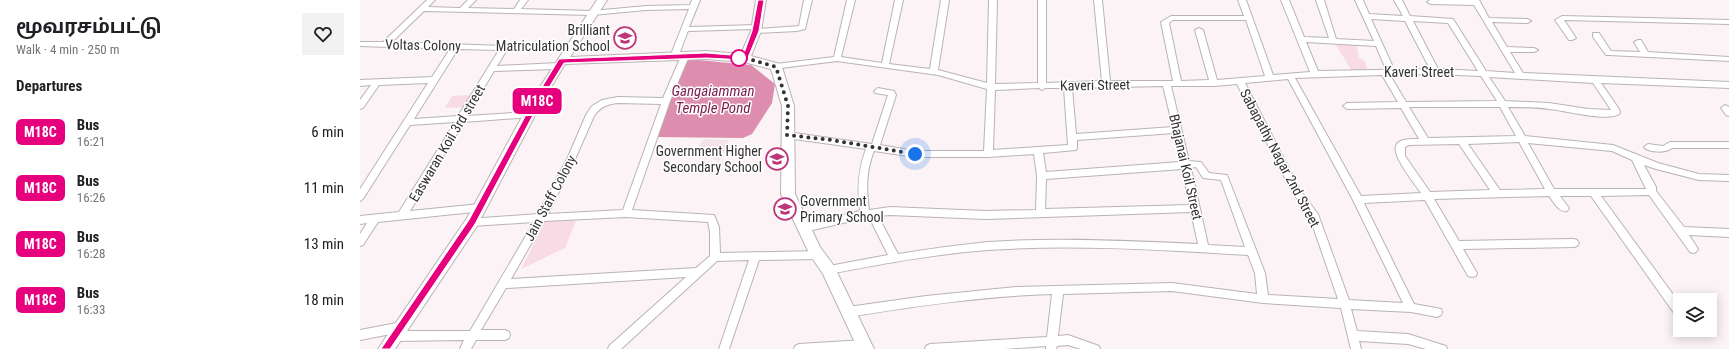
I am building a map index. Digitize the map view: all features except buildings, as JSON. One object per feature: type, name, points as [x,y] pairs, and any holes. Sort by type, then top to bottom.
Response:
[{"type":"street","points":[[386,44],[431,0]]},
{"type":"street","points":[[462,10],[472,0]]},
{"type":"street","points":[[516,11],[524,0]]},
{"type":"street","points":[[386,349],[472,222],[529,115],[592,13],[602,0]]},
{"type":"street","points":[[646,8],[650,0]]},
{"type":"street","points":[[745,58],[756,29],[761,0]]},
{"type":"street","points":[[685,29],[797,29],[802,27],[808,0]]},
{"type":"street","points":[[837,59],[850,0]]},
{"type":"street","points":[[885,66],[899,0]]},
{"type":"street","points":[[934,72],[945,0]]},
{"type":"street","points":[[988,154],[993,0]]},
{"type":"street","points":[[1042,0],[1042,87]]},
{"type":"street","points":[[1098,0],[1106,84]]},
{"type":"street","points":[[1242,0],[1270,78]]},
{"type":"street","points":[[1285,0],[1315,74]]},
{"type":"street","points":[[1320,0],[1333,40]]},
{"type":"street","points":[[1359,0],[1379,44],[1386,68],[1404,105],[1425,141]]},
{"type":"street","points":[[1398,0],[1435,71]]},
{"type":"street","points":[[1430,2],[1476,1],[1521,76]]},
{"type":"street","points":[[422,9],[592,13],[695,4],[685,29],[666,101],[626,213]]},
{"type":"street","points":[[1366,16],[1450,21],[1502,103],[1551,192],[1564,208]]},
{"type":"street","points":[[1572,38],[1559,20],[1562,18],[1574,17],[1729,22]]},
{"type":"street","points":[[1178,84],[1165,22],[1171,18],[1248,18]]},
{"type":"street","points":[[1487,20],[1527,21]]},
{"type":"street","points":[[1199,30],[1214,83]]},
{"type":"street","points":[[1596,36],[1609,53],[1729,59]]},
{"type":"street","points":[[1301,39],[1379,44]]},
{"type":"street","points":[[1638,42],[1646,55]]},
{"type":"street","name":"Voltas Colony","points":[[360,44],[504,48],[491,69]]},
{"type":"street","points":[[360,197],[456,46]]},
{"type":"street","points":[[1505,49],[1534,50]]},
{"type":"street","points":[[491,69],[679,56],[745,58],[776,67],[788,106],[788,194],[815,251],[828,270],[865,347],[799,349]]},
{"type":"street","name":"Kaveri Street","points":[[776,67],[837,59],[934,72],[991,88],[1106,84],[1167,85],[1214,83],[1386,68],[1595,80],[1729,85]]},
{"type":"street","name":"Easwaran Koil 3rd street","points":[[402,216],[491,69]]},
{"type":"street","points":[[1290,76],[1358,200],[1412,308]]},
{"type":"street","points":[[360,83],[434,80]]},
{"type":"street","points":[[1347,106],[1502,103],[1552,105],[1603,113],[1616,113],[1615,109],[1595,80]]},
{"type":"street","name":"Sabapathy Nagar 2nd Street","points":[[1240,81],[1296,192],[1313,214],[1344,304],[1356,349]]},
{"type":"street","points":[[360,106],[377,82]]},
{"type":"street","name":"Bhajanai Koil Street","points":[[1167,85],[1196,208],[1204,250]]},
{"type":"street","points":[[787,135],[915,154],[988,154],[1073,148],[1068,86]]},
{"type":"street","points":[[878,91],[891,93],[892,96],[873,147],[865,162],[861,188],[868,214],[890,245],[895,259]]},
{"type":"street","name":"Jain Staff Colony","points":[[465,349],[541,218],[572,157],[590,115],[595,108],[605,102],[618,100],[666,101]]},
{"type":"street","points":[[407,122],[529,115]]},
{"type":"street","points":[[1071,137],[1178,130]]},
{"type":"street","points":[[1472,273],[1426,195],[1400,156],[1400,146],[1408,142],[1425,141],[1522,139],[1613,148],[1656,166],[1699,177],[1729,178]]},
{"type":"street","points":[[1461,140],[1497,193]]},
{"type":"street","points":[[1648,147],[1665,150],[1670,145],[1729,144]]},
{"type":"street","points":[[1038,151],[1042,176],[1040,214]]},
{"type":"street","points":[[1636,158],[1651,187],[1651,192],[1693,249]]},
{"type":"street","points":[[1042,176],[1198,164],[1206,176],[1224,177],[1260,273],[1263,299]]},
{"type":"street","points":[[1594,192],[1673,303]]},
{"type":"street","points":[[1358,200],[1426,195],[1497,193],[1651,192]]},
{"type":"street","points":[[360,220],[480,208]]},
{"type":"street","points":[[804,228],[868,214],[890,211],[986,215],[1196,208]]},
{"type":"street","points":[[472,222],[626,213],[711,218],[715,224],[715,257]]},
{"type":"street","points":[[360,242],[375,219]]},
{"type":"street","points":[[1681,231],[1729,233]]},
{"type":"street","points":[[1456,245],[1574,243]]},
{"type":"street","points":[[828,270],[930,252],[1012,245],[1141,246],[1252,251]]},
{"type":"street","points":[[724,349],[755,256]]},
{"type":"street","points":[[614,349],[715,257],[818,256]]},
{"type":"street","points":[[503,284],[700,272]]},
{"type":"street","points":[[848,312],[926,300],[1016,291],[1172,287],[1263,299],[1412,308],[1437,312]]},
{"type":"street","points":[[1052,345],[1058,290]]},
{"type":"street","points":[[360,336],[398,331],[505,335]]},
{"type":"street","points":[[1353,336],[1408,339],[1442,349]]},
{"type":"street","points":[[930,349],[1052,345],[1068,340],[1095,349]]},
{"type":"shaded area","points":[[1333,40],[1356,42],[1359,58],[1364,60],[1368,71],[1352,71]]},
{"type":"shaded area","points":[[472,95],[465,107],[445,108],[452,96]]},
{"type":"shaded area","points":[[704,139],[729,140],[719,161],[693,153]]},
{"type":"shaded area","points":[[576,220],[565,248],[521,269],[545,221]]},
{"type":"water","name":"Gangaiamman Temple Pond","points":[[687,59],[751,65],[775,84],[772,103],[752,134],[743,138],[656,137]]},
{"type":"bus line","name":"M18C","points":[[386,349],[472,222],[536,102],[562,61],[706,56],[745,58],[756,31],[761,0]]},
{"type":"place","name":"Brilliant Matriculation School","points":[[625,38]]},
{"type":"place","name":"Government Higher Secondary School","points":[[777,159]]},
{"type":"place","name":"Government Primary School","points":[[785,209]]},
{"type":"route","points":[[739,58],[745,58],[776,67],[788,106],[787,135],[831,140],[915,154]]}]
